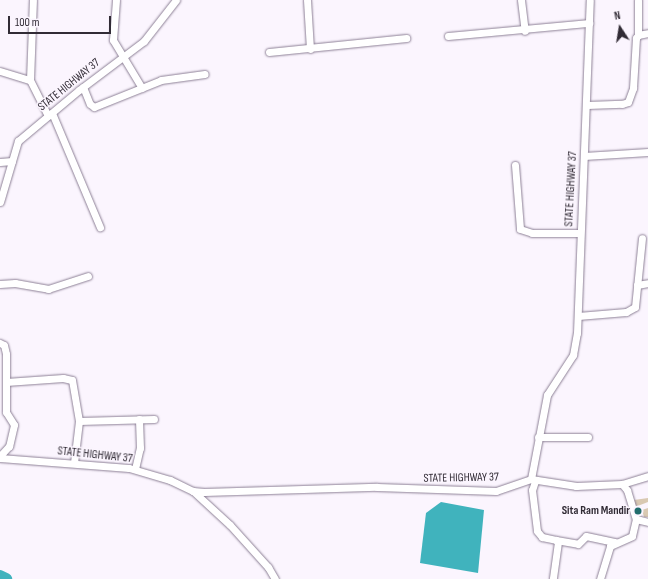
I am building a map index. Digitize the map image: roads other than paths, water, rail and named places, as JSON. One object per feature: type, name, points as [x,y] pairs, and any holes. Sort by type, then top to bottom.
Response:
[{"type":"street","points":[[33,0],[30,80],[50,115],[100,227]]},
{"type":"street","points":[[116,0],[113,40],[142,88]]},
{"type":"street","name":"STATE HIGHWAY 37","points":[[0,202],[18,141],[82,87],[144,41],[176,0]]},
{"type":"street","points":[[307,0],[310,49]]},
{"type":"street","points":[[521,0],[525,31]]},
{"type":"street","name":"STATE HIGHWAY 37","points":[[0,457],[135,469],[193,491],[370,487],[496,491],[533,480],[538,437],[547,395],[573,355],[578,316],[580,233],[588,105],[590,0]]},
{"type":"street","points":[[588,105],[622,104],[628,102],[633,88],[635,45],[638,35],[638,0]]},
{"type":"street","points":[[448,36],[525,31],[590,23]]},
{"type":"street","points":[[638,35],[648,33]]},
{"type":"street","points":[[269,52],[406,38]]},
{"type":"street","points":[[0,71],[30,80]]},
{"type":"street","points":[[82,87],[90,104],[94,107],[165,78],[205,74]]},
{"type":"street","points":[[584,156],[648,152]]},
{"type":"street","points":[[0,162],[12,161]]},
{"type":"street","points":[[516,166],[520,229],[532,233],[580,233]]},
{"type":"street","points":[[578,316],[632,310],[635,308],[642,238]]},
{"type":"street","points":[[0,284],[15,283],[48,290],[88,276]]},
{"type":"street","points":[[637,285],[648,283]]},
{"type":"street","points":[[0,343],[6,348],[6,414],[12,418],[14,425],[9,446],[0,457]]},
{"type":"street","points":[[6,382],[69,378],[74,383],[79,421],[74,463]]},
{"type":"street","points":[[135,469],[139,456],[140,419]]},
{"type":"street","points":[[79,421],[154,419]]},
{"type":"street","points":[[538,437],[588,437]]},
{"type":"street","points":[[615,542],[586,536],[578,544],[542,537],[537,531],[532,490],[533,480],[576,486],[622,484],[648,476]]},
{"type":"street","points":[[600,579],[608,550],[615,542],[632,536],[636,519],[627,490],[622,484]]},
{"type":"street","points":[[193,491],[230,525],[268,567],[275,579]]},
{"type":"street","points":[[636,519],[648,522]]},
{"type":"street","points":[[553,579],[556,540]]},
{"type":"water","points":[[441,502],[484,510],[478,573],[420,563],[426,513]]},
{"type":"waterway","points":[[0,576],[6,579]]},
{"type":"place","name":"Sita Ram Mandir","points":[[638,511]]}]
